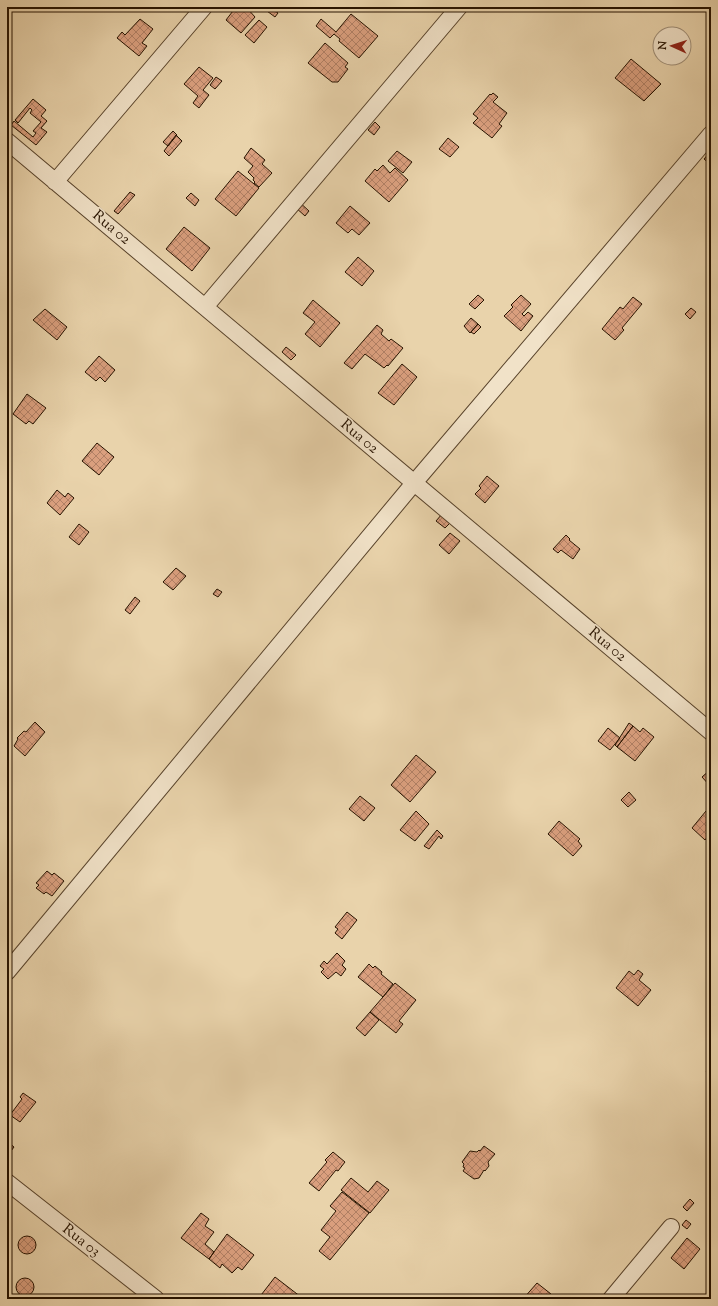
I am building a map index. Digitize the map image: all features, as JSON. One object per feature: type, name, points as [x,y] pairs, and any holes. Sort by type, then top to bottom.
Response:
[{"type":"street","points":[[55,182],[204,7]]},
{"type":"street","points":[[205,307],[459,7]]},
{"type":"street","points":[[7,972],[414,483],[711,134]]},
{"type":"street","name":"Rua 02","points":[[7,141],[711,732]]},
{"type":"street","name":"Rua 03","points":[[7,1182],[156,1299]]},
{"type":"street","points":[[611,1299],[671,1227]]},
{"type":"building","points":[[236,7],[246,7],[255,17],[241,33],[226,20]]},
{"type":"building","points":[[270,7],[278,13],[275,17],[267,11]]},
{"type":"building","points":[[351,14],[378,36],[359,58],[339,41],[340,39],[334,34],[330,38],[316,26],[321,19],[336,32]]},
{"type":"building","points":[[140,19],[153,29],[142,43],[147,46],[139,56],[117,38],[122,32],[125,35]]},
{"type":"building","points":[[259,20],[267,27],[254,43],[245,35]]},
{"type":"building","points":[[325,43],[348,63],[345,67],[348,69],[338,82],[332,82],[308,63]]},
{"type":"building","points":[[631,59],[661,84],[644,101],[615,78]]},
{"type":"building","points":[[199,67],[213,78],[203,90],[209,95],[199,108],[193,103],[198,96],[184,84]]},
{"type":"building","points":[[216,77],[222,81],[215,89],[210,85]]},
{"type":"building","points":[[493,93],[498,97],[493,102],[507,113],[499,124],[502,126],[492,138],[473,123],[478,118],[473,114],[490,94],[491,95]]},
{"type":"building","points":[[33,99],[46,110],[41,116],[47,121],[41,128],[47,132],[36,145],[11,125],[14,121],[33,137],[36,133],[33,131],[41,122],[30,113],[32,110],[30,108],[18,123],[15,120]]},
{"type":"building","points":[[375,122],[380,127],[374,135],[368,130]]},
{"type":"building","points":[[173,131],[177,135],[168,146],[163,142]]},
{"type":"building","points":[[176,135],[182,141],[169,156],[164,151]]},
{"type":"building","points":[[448,138],[459,147],[450,157],[439,149]]},
{"type":"building","points":[[251,148],[265,160],[262,164],[272,173],[259,187],[254,183],[254,178],[248,172],[253,166],[244,158]]},
{"type":"building","points":[[397,151],[412,162],[403,173],[388,161]]},
{"type":"building","points":[[711,151],[711,165],[704,159]]},
{"type":"building","points":[[383,165],[390,173],[395,168],[408,180],[389,202],[365,181],[375,169],[377,171]]},
{"type":"building","points":[[238,171],[259,188],[236,216],[215,199]]},
{"type":"building","points":[[130,192],[135,195],[118,214],[114,211]]},
{"type":"building","points":[[191,193],[199,200],[195,206],[186,198]]},
{"type":"building","points":[[296,199],[309,211],[305,216],[295,207]]},
{"type":"building","points":[[350,206],[370,223],[359,235],[352,229],[348,233],[336,223]]},
{"type":"building","points":[[184,227],[210,248],[192,271],[166,249]]},
{"type":"building","points":[[358,257],[374,271],[362,286],[345,272]]},
{"type":"building","points":[[478,295],[484,300],[475,309],[469,304]]},
{"type":"building","points":[[521,295],[531,304],[522,314],[524,316],[528,312],[533,316],[521,331],[504,316],[513,307],[511,305]]},
{"type":"building","points":[[633,297],[642,304],[622,328],[624,330],[615,340],[602,329],[620,307],[623,309]]},
{"type":"building","points":[[313,300],[340,323],[320,347],[305,334],[315,322],[303,313]]},
{"type":"building","points":[[691,308],[696,312],[690,319],[685,314]]},
{"type":"building","points":[[45,309],[67,327],[57,340],[33,320]]},
{"type":"building","points":[[471,318],[478,324],[470,333],[464,326]]},
{"type":"building","points":[[478,324],[481,327],[474,334],[471,332]]},
{"type":"building","points":[[377,325],[383,330],[381,334],[389,341],[391,339],[403,348],[388,366],[387,365],[384,368],[365,354],[352,369],[344,363]]},
{"type":"building","points":[[286,347],[296,355],[291,360],[282,352]]},
{"type":"building","points":[[99,356],[115,370],[105,382],[100,377],[96,381],[85,372]]},
{"type":"building","points":[[402,364],[417,377],[394,405],[378,393]]},
{"type":"building","points":[[27,394],[46,408],[33,424],[29,421],[26,424],[13,414]]},
{"type":"building","points":[[97,443],[114,457],[99,475],[82,461]]},
{"type":"building","points":[[487,476],[499,486],[485,503],[475,494],[481,488],[479,486]]},
{"type":"building","points":[[57,490],[65,497],[68,493],[74,498],[60,515],[47,503]]},
{"type":"building","points":[[442,514],[451,522],[445,528],[436,521]]},
{"type":"building","points":[[79,524],[89,532],[79,545],[69,537]]},
{"type":"building","points":[[450,533],[460,541],[449,554],[439,545]]},
{"type":"building","points":[[566,535],[570,539],[569,540],[580,549],[573,559],[561,550],[558,553],[553,549]]},
{"type":"building","points":[[176,568],[186,576],[173,590],[163,582]]},
{"type":"building","points":[[217,589],[222,592],[218,597],[213,594]]},
{"type":"building","points":[[135,597],[140,601],[130,614],[125,610]]},
{"type":"building","points":[[35,722],[45,732],[25,756],[14,746],[18,739],[17,738],[24,731],[26,732]]},
{"type":"building","points":[[629,723],[633,726],[617,747],[615,745]]},
{"type":"building","points":[[633,726],[640,732],[643,728],[654,737],[635,761],[617,747]]},
{"type":"building","points":[[608,728],[620,738],[610,750],[598,741]]},
{"type":"building","points":[[416,755],[436,772],[410,802],[391,785]]},
{"type":"building","points":[[711,769],[711,787],[702,777]]},
{"type":"building","points":[[629,792],[636,800],[628,807],[621,800]]},
{"type":"building","points":[[360,796],[375,808],[364,821],[349,809]]},
{"type":"building","points":[[416,811],[429,824],[415,841],[400,830]]},
{"type":"building","points":[[706,811],[711,815],[711,833],[705,840],[692,828]]},
{"type":"building","points":[[559,821],[580,839],[578,841],[582,846],[573,856],[548,834]]},
{"type":"building","points":[[437,830],[443,836],[441,839],[439,836],[429,849],[424,846]]},
{"type":"building","points":[[47,871],[52,875],[54,873],[64,881],[52,896],[46,892],[44,894],[36,888],[39,885],[36,883]]},
{"type":"building","points":[[347,912],[357,920],[342,939],[335,933],[338,929],[335,927]]},
{"type":"building","points":[[337,953],[345,961],[342,965],[346,969],[341,976],[336,972],[328,979],[321,972],[324,969],[320,966],[324,961],[327,964]]},
{"type":"building","points":[[369,964],[373,968],[375,966],[382,972],[381,974],[393,984],[383,997],[358,977]]},
{"type":"building","points":[[638,970],[643,974],[639,980],[651,990],[638,1006],[616,988],[629,971],[634,975]]},
{"type":"building","points":[[395,983],[416,1000],[399,1021],[403,1024],[396,1033],[370,1012]]},
{"type":"building","points":[[370,1012],[379,1020],[365,1036],[356,1028]]},
{"type":"building","points":[[711,1066],[711,1076],[706,1072]]},
{"type":"building","points":[[23,1093],[36,1102],[20,1122],[10,1115],[22,1099],[20,1097]]},
{"type":"building","points":[[7,1137],[11,1140],[9,1143],[14,1147],[8,1155]]},
{"type":"building","points":[[484,1146],[495,1154],[488,1162],[489,1166],[485,1171],[484,1170],[479,1178],[474,1179],[463,1171],[465,1168],[463,1167],[464,1164],[462,1162],[470,1151],[480,1151]]},
{"type":"building","points":[[333,1152],[345,1162],[338,1171],[336,1170],[319,1191],[309,1183],[327,1162],[325,1160]]},
{"type":"building","points":[[351,1178],[368,1192],[377,1181],[389,1190],[370,1213],[341,1190]]},
{"type":"building","points":[[342,1192],[369,1213],[330,1260],[319,1251],[330,1237],[321,1230],[336,1211],[330,1206]]},
{"type":"building","points":[[690,1199],[694,1203],[687,1211],[683,1207]]},
{"type":"building","points":[[201,1213],[209,1219],[205,1226],[214,1232],[205,1244],[214,1252],[209,1259],[181,1238]]},
{"type":"building","points":[[686,1220],[691,1224],[687,1229],[682,1225]]},
{"type":"building","points":[[227,1234],[254,1255],[242,1270],[238,1267],[232,1273],[222,1264],[220,1268],[209,1259]]},
{"type":"building","points":[[23,1236],[31,1236],[36,1241],[34,1252],[31,1254],[23,1254],[18,1249],[18,1241]]},
{"type":"building","points":[[687,1238],[700,1249],[684,1269],[671,1258]]},
{"type":"building","points":[[275,1277],[301,1297],[299,1299],[258,1299]]},
{"type":"building","points":[[25,1278],[29,1279],[33,1283],[33,1291],[29,1295],[25,1296],[21,1295],[17,1291],[16,1287],[17,1283],[21,1279]]},
{"type":"building","points":[[537,1283],[551,1294],[555,1299],[523,1299]]}]
